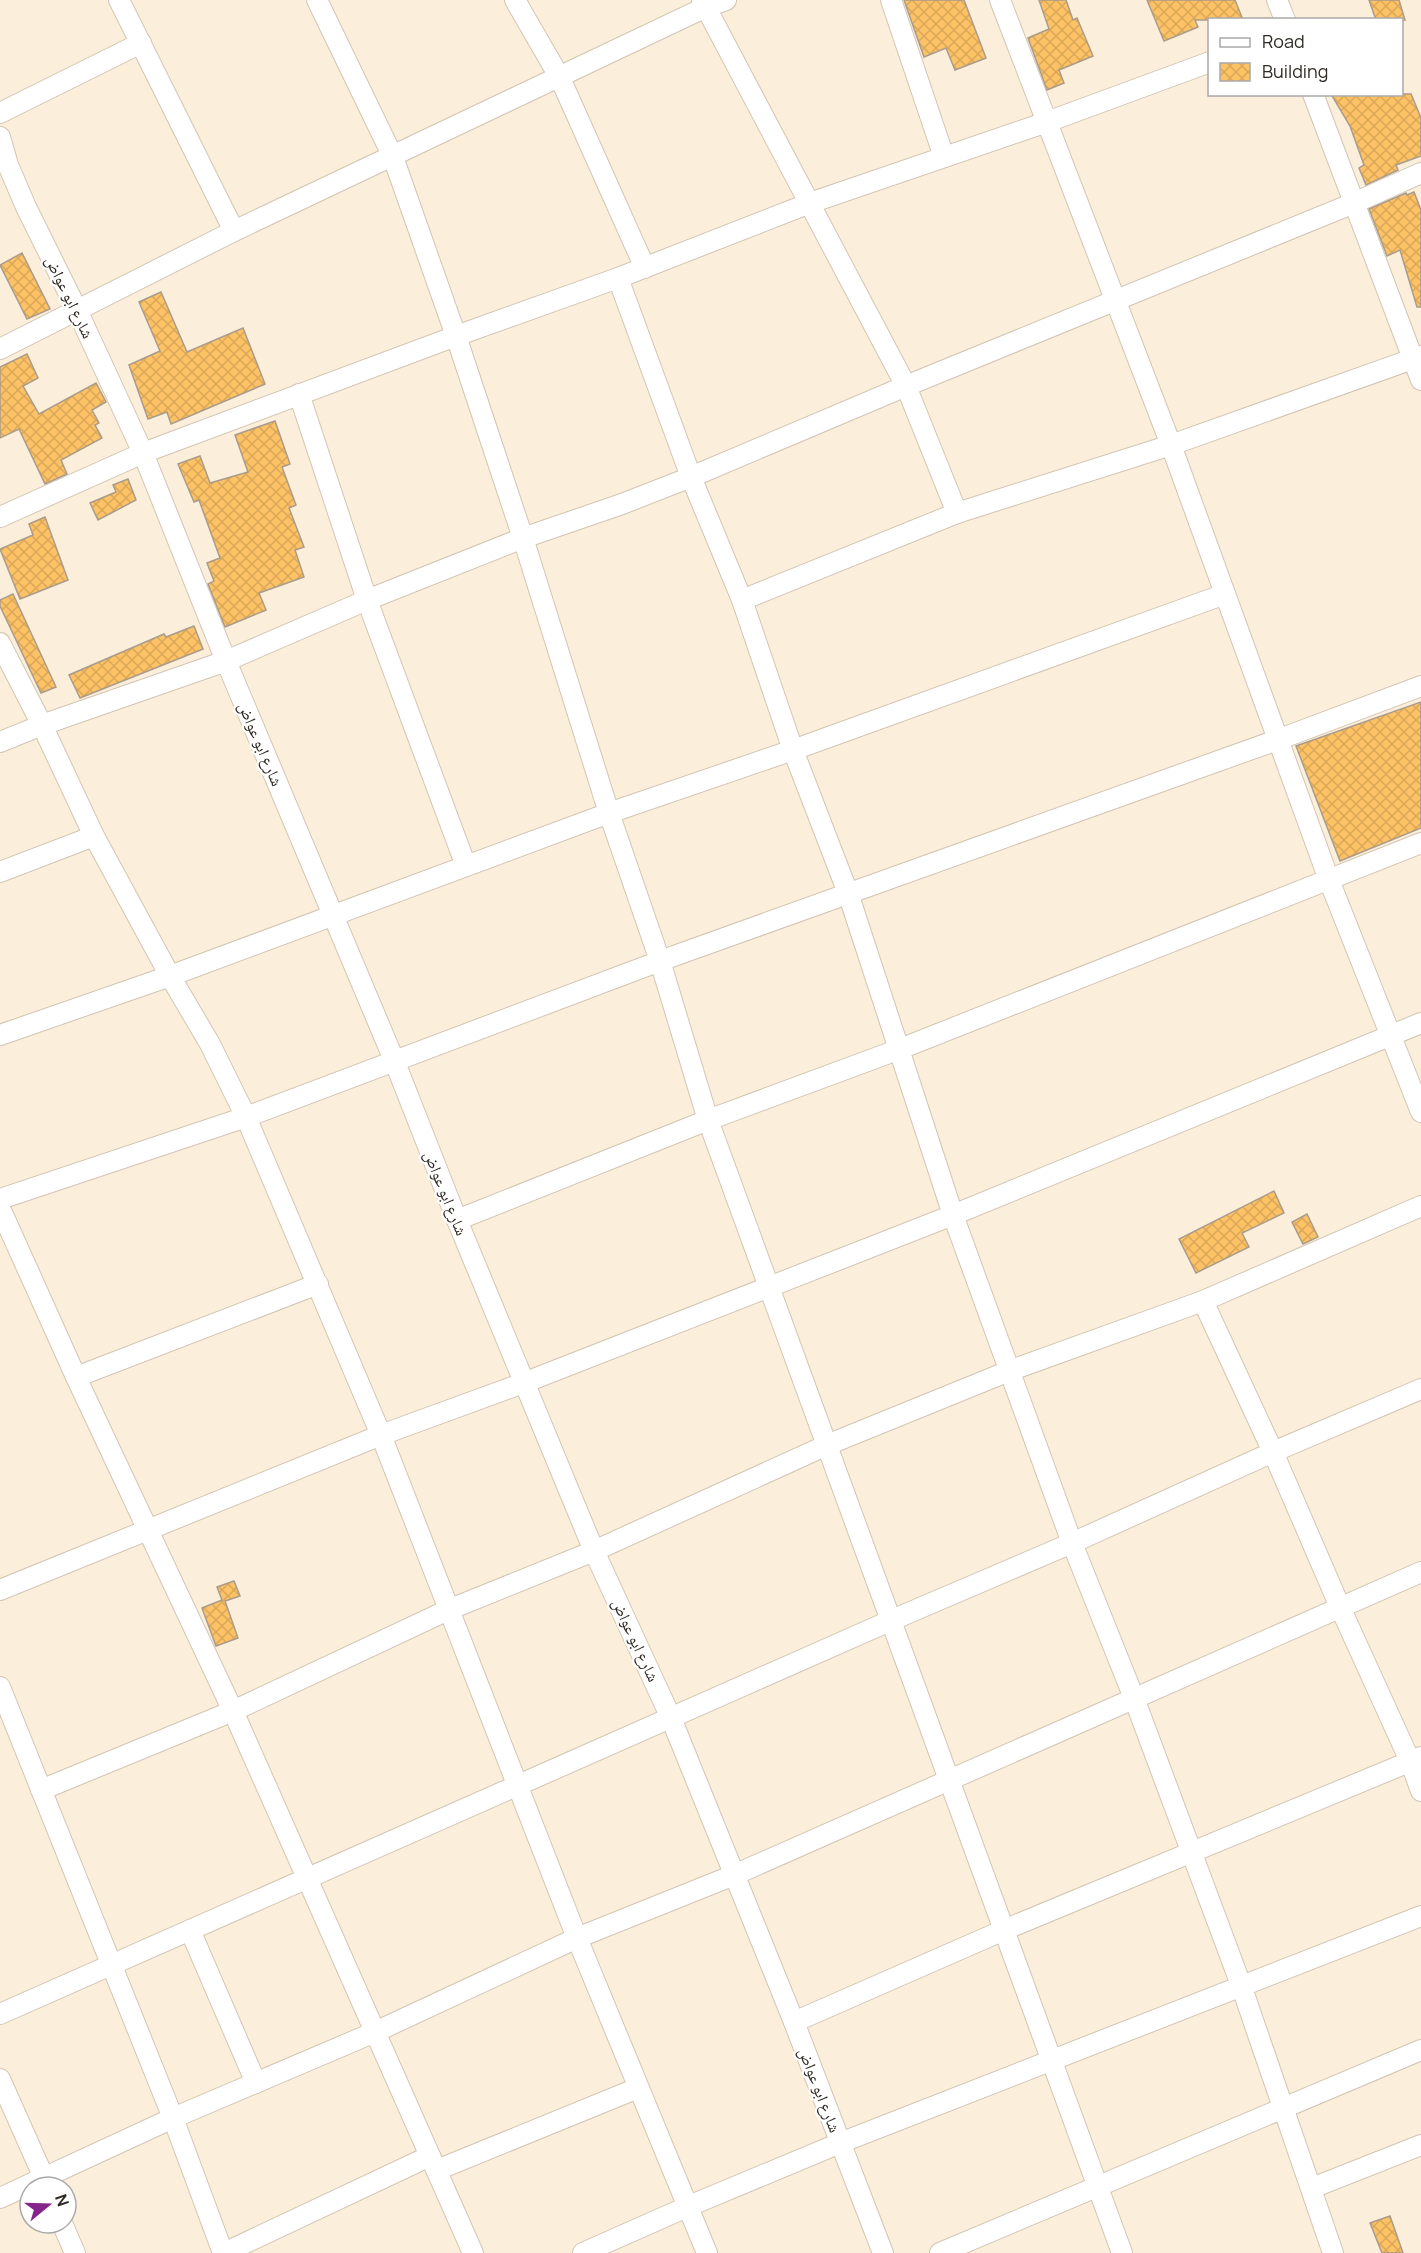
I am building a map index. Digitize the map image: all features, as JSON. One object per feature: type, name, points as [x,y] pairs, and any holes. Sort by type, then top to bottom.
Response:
[{"type":"street","points":[[119,0],[234,231]]},
{"type":"street","points":[[317,0],[393,158],[456,336],[523,538],[609,813],[660,961],[708,1120],[1100,2187],[1122,2253]]},
{"type":"street","points":[[515,0],[560,78],[645,268]]},
{"type":"street","points":[[0,349],[78,312],[234,231],[560,78],[704,4],[726,0]]},
{"type":"street","points":[[891,0],[944,158]]},
{"type":"street","points":[[1000,0],[1171,445],[1329,880],[1421,1112]]},
{"type":"street","points":[[1277,0],[1284,18]]},
{"type":"street","points":[[704,4],[906,386],[957,513]]},
{"type":"street","points":[[0,113],[141,44]]},
{"type":"street","points":[[0,517],[143,453],[299,394],[645,268],[810,203],[1047,122],[1208,62]]},
{"type":"street","points":[[1314,96],[1354,203],[1417,357],[1421,380]]},
{"type":"street","name":"شارع ابو عواض","points":[[0,138],[8,165],[26,207],[78,312],[143,453],[226,661],[394,1060],[457,1220],[526,1382],[594,1551],[671,1718],[794,2022],[883,2253]]},
{"type":"street","points":[[0,742],[42,725],[226,661],[367,600],[523,538],[622,504],[691,477],[906,386],[1354,203],[1421,173]]},
{"type":"street","points":[[618,278],[691,477],[742,600],[793,750],[848,893],[953,1215],[1072,1543],[1134,1698],[1241,1985],[1333,2253]]},
{"type":"street","points":[[742,600],[957,513],[1171,445],[1417,357]]},
{"type":"street","points":[[299,394],[367,600],[466,866]]},
{"type":"street","points":[[0,1035],[170,976],[609,813],[793,750],[1225,594]]},
{"type":"street","points":[[0,643],[42,725],[94,836],[170,976],[210,1044],[246,1117],[381,1435],[577,1938],[707,2253]]},
{"type":"street","points":[[0,1199],[246,1117],[660,961],[1277,740],[1421,686]]},
{"type":"street","points":[[0,872],[94,836]]},
{"type":"street","points":[[457,1220],[708,1120],[900,1049],[1421,843]]},
{"type":"street","points":[[0,1590],[381,1435],[526,1382],[953,1215],[1421,1023]]},
{"type":"street","points":[[41,1790],[233,1711],[448,1610],[594,1551],[827,1445],[1009,1371],[1203,1301],[1421,1206]]},
{"type":"street","points":[[0,1208],[76,1377],[233,1711],[473,2253]]},
{"type":"street","points":[[76,1377],[318,1284]]},
{"type":"street","points":[[1203,1301],[1273,1452],[1340,1607],[1416,1759],[1421,1791]]},
{"type":"street","points":[[0,2014],[308,1880],[892,1620],[1072,1543],[1273,1452],[1421,1389]]},
{"type":"street","points":[[62,2175],[173,2118],[375,2032],[577,1938],[734,1875],[1421,1572]]},
{"type":"street","points":[[0,1687],[173,2118],[223,2253],[434,2163],[638,2088]]},
{"type":"street","points":[[794,2022],[1004,1930],[1416,1759]]},
{"type":"street","points":[[583,2253],[840,2143],[1241,1985],[1421,1917]]},
{"type":"street","points":[[190,1930],[256,2083]]},
{"type":"street","points":[[940,2253],[1421,2050]]},
{"type":"street","points":[[0,2079],[42,2175]]},
{"type":"street","points":[[1312,2188],[1421,2145]]},
{"type":"street","points":[[0,2198],[18,2192]]},
{"type":"street","points":[[67,2235],[75,2253]]},
{"type":"building","points":[[904,0],[964,0],[986,58],[955,70],[946,48],[924,57]]},
{"type":"building","points":[[1039,0],[1066,0],[1073,20],[1077,18],[1093,56],[1059,70],[1064,83],[1047,90],[1028,38],[1049,29]]},
{"type":"building","points":[[1147,0],[1235,0],[1242,18],[1195,20],[1198,27],[1164,41]]},
{"type":"building","points":[[1369,0],[1399,0],[1405,20],[1403,18],[1375,18]]},
{"type":"building","points":[[1411,94],[1421,118],[1421,156],[1396,165],[1398,170],[1366,185],[1359,168],[1364,165],[1350,126],[1332,96]]},
{"type":"building","points":[[1414,192],[1421,210],[1421,307],[1417,307],[1400,250],[1387,256],[1369,209],[1406,193],[1407,195]]},
{"type":"building","points":[[22,253],[50,309],[27,319],[0,265]]},
{"type":"building","points":[[161,292],[187,352],[243,328],[265,384],[171,424],[167,412],[148,419],[129,365],[160,351],[139,302]]},
{"type":"building","points":[[27,354],[38,378],[23,386],[39,414],[96,383],[106,402],[92,410],[99,423],[95,425],[102,438],[61,460],[67,474],[45,484],[19,429],[0,438],[0,367]]},
{"type":"building","points":[[275,421],[290,464],[282,467],[296,505],[289,508],[304,547],[295,550],[304,577],[259,593],[266,610],[225,627],[208,584],[214,581],[207,563],[220,558],[199,500],[194,502],[178,464],[200,456],[210,483],[248,472],[235,435]]},
{"type":"building","points":[[128,479],[136,500],[98,520],[90,503],[116,492],[113,485]]},
{"type":"building","points":[[45,517],[68,580],[20,599],[0,549],[33,535],[29,524]]},
{"type":"building","points":[[13,594],[56,687],[41,693],[0,606],[0,600]]},
{"type":"building","points":[[194,626],[203,649],[80,698],[69,675],[164,634],[166,637]]},
{"type":"building","points":[[1421,702],[1421,828],[1340,861],[1296,746]]},
{"type":"building","points":[[1274,1191],[1284,1213],[1242,1233],[1249,1247],[1196,1273],[1179,1239]]},
{"type":"building","points":[[1307,1214],[1318,1237],[1303,1244],[1292,1222]]},
{"type":"building","points":[[234,1581],[240,1596],[225,1601],[238,1638],[216,1646],[202,1608],[222,1600],[217,1587]]},
{"type":"building","points":[[1390,2216],[1403,2253],[1382,2253],[1370,2223]]}]
